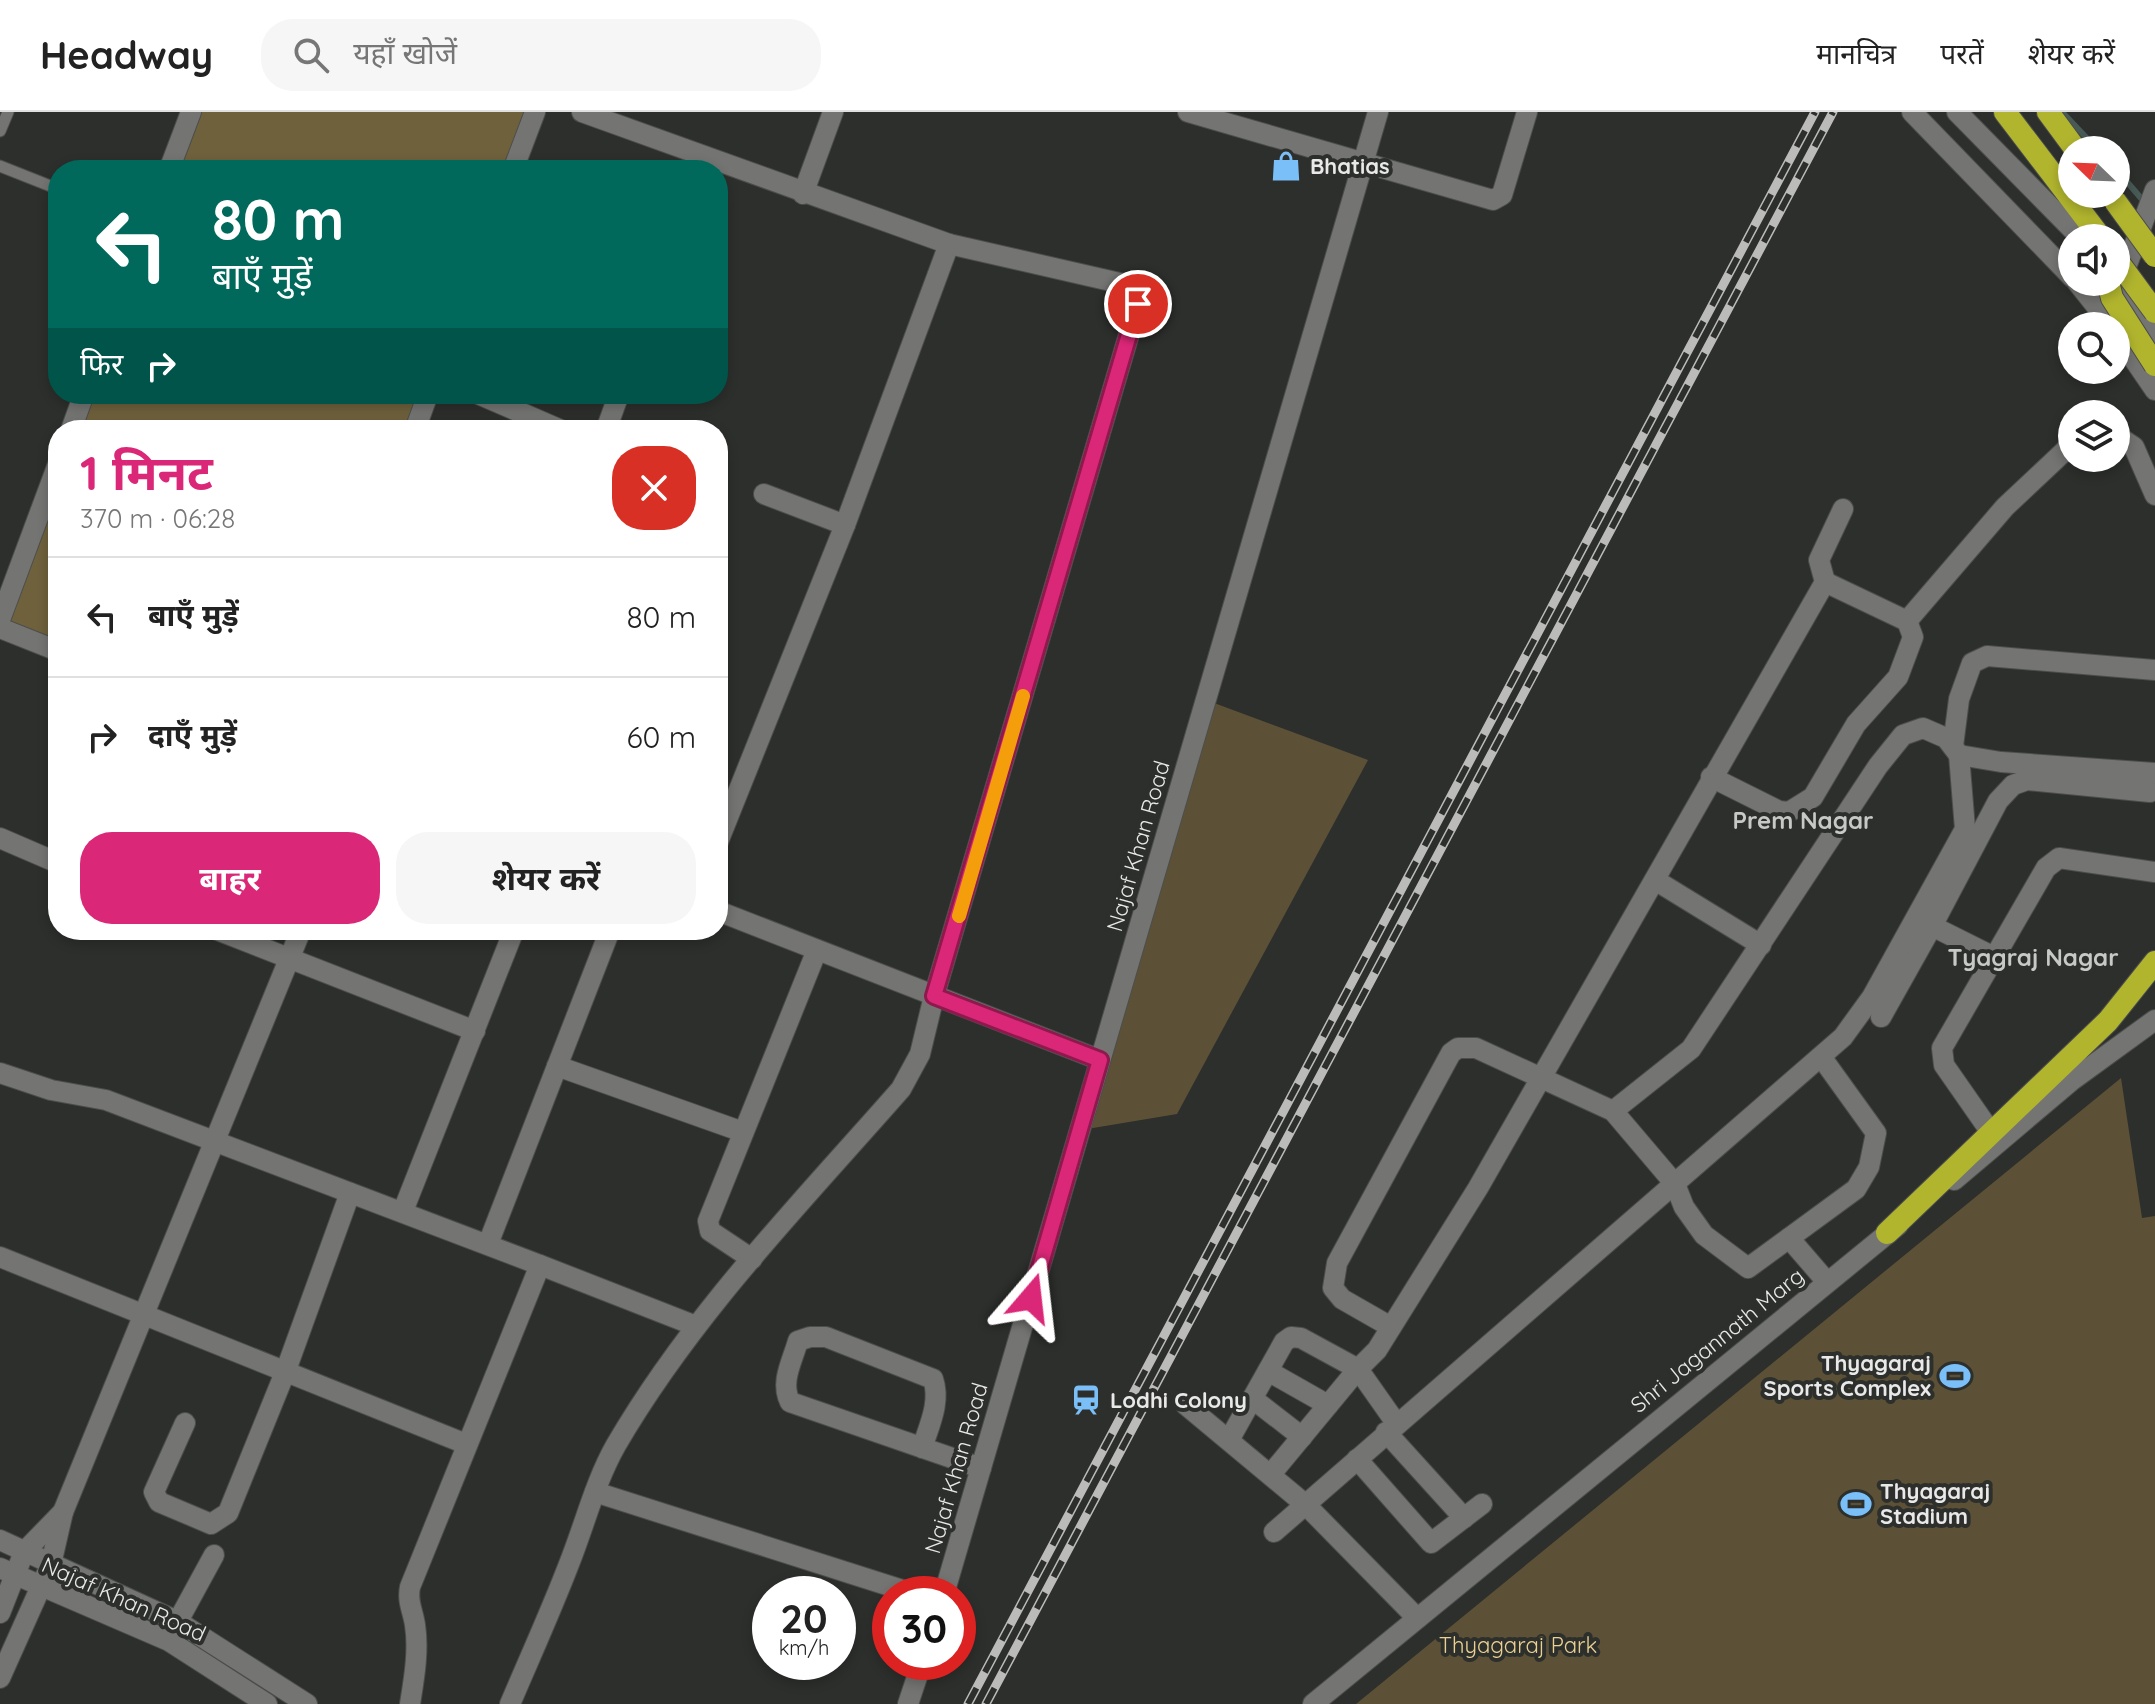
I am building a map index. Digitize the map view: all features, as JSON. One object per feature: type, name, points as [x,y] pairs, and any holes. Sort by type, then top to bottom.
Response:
[{"type":"highway","points":[[2005,112],[2085,224]]},
{"type":"highway","points":[[2048,112],[2066,136]]},
{"type":"highway","points":[[2120,208],[2155,256]]},
{"type":"highway","points":[[2130,285],[2155,312]]},
{"type":"highway","points":[[2112,296],[2155,365]]},
{"type":"highway","points":[[1887,1233],[2108,1021],[2155,962]]},
{"type":"street","points":[[173,160],[191,112]]},
{"type":"street","points":[[517,160],[535,112]]},
{"type":"street","points":[[582,112],[696,160]]},
{"type":"street","points":[[803,194],[833,112]]},
{"type":"street","points":[[1188,112],[1498,200],[1527,112]]},
{"type":"street","name":"Najaf Khan Road","points":[[949,1576],[1378,112]]},
{"type":"street","points":[[1912,112],[2058,263]]},
{"type":"street","points":[[1957,112],[2081,224]]},
{"type":"street","points":[[510,1704],[615,1447],[696,1326],[901,1089],[920,1054],[934,996],[1138,304],[1138,293],[1124,284],[949,244],[728,171]]},
{"type":"street","points":[[2130,243],[2155,190]]},
{"type":"street","points":[[728,790],[845,525],[949,244]]},
{"type":"street","points":[[2130,293],[2155,335]]},
{"type":"street","points":[[2090,296],[2102,312]]},
{"type":"street","points":[[2095,301],[2099,296]]},
{"type":"street","points":[[2130,353],[2155,390]]},
{"type":"street","points":[[501,404],[538,420]]},
{"type":"street","points":[[2130,444],[2134,447],[2155,495]]},
{"type":"street","points":[[1907,621],[2005,507],[2058,457]]},
{"type":"street","points":[[0,620],[48,491]]},
{"type":"street","points":[[764,494],[845,525]]},
{"type":"street","points":[[1271,1474],[1377,1350],[1540,1080],[1825,582],[1819,560],[1843,509]]},
{"type":"street","points":[[1711,777],[1779,811],[1789,812],[1813,797],[1856,724],[1898,677],[1913,637],[1907,621],[1825,582]]},
{"type":"street","points":[[0,628],[48,647]]},
{"type":"street","points":[[1274,1532],[1843,1037],[1872,997],[1965,829],[1956,750],[1959,699],[1972,663],[1987,656],[2155,670]]},
{"type":"street","points":[[1613,1111],[1691,1049],[1878,766],[1903,735],[1923,728],[1946,738],[1956,750],[2001,762],[2152,782]]},
{"type":"street","points":[[1881,1017],[1998,801],[2013,785],[2027,780],[2152,782]]},
{"type":"street","points":[[0,838],[48,859]]},
{"type":"street","points":[[1992,1130],[1944,1065],[1941,1055],[1947,1039],[2052,861],[2070,859],[2155,872]]},
{"type":"street","points":[[1655,880],[1761,945]]},
{"type":"street","points":[[728,915],[1100,1060]]},
{"type":"street","points":[[1932,926],[1994,957]]},
{"type":"street","points":[[241,940],[475,1031]]},
{"type":"street","points":[[0,1678],[51,1564],[63,1512],[297,940]]},
{"type":"street","points":[[403,1211],[510,940]]},
{"type":"street","points":[[488,1244],[606,940]]},
{"type":"street","points":[[752,1259],[707,1227],[817,950]]},
{"type":"street","name":"Shri Jagannath Marg","points":[[1313,1704],[1887,1233],[1983,1158],[2071,1081],[2155,1020]]},
{"type":"street","points":[[1391,1327],[1342,1299],[1333,1288],[1337,1263],[1451,1053],[1458,1048],[1476,1048],[1613,1111],[1675,1184],[1684,1207],[1704,1235],[1748,1268],[1856,1189],[1869,1167],[1876,1133],[1822,1058]]},
{"type":"street","points":[[557,1066],[743,1132]]},
{"type":"street","points":[[0,1073],[51,1090],[96,1097],[215,1139],[696,1326]]},
{"type":"street","points":[[185,1423],[154,1492],[159,1502],[211,1524],[228,1513],[286,1370],[350,1193]]},
{"type":"street","points":[[1789,1238],[1827,1282]]},
{"type":"street","points":[[0,1257],[466,1444]]},
{"type":"street","points":[[410,1704],[415,1674],[415,1626],[408,1597],[410,1587],[540,1265]]},
{"type":"street","points":[[922,1448],[934,1411],[937,1390],[933,1379],[826,1337],[798,1341],[786,1378],[785,1391],[790,1402],[922,1448],[981,1468]]},
{"type":"street","points":[[1229,1440],[1291,1337],[1301,1338],[1358,1369],[1391,1428],[1464,1518]]},
{"type":"street","points":[[1268,1371],[1328,1405]]},
{"type":"street","points":[[1253,1399],[1302,1437]]},
{"type":"street","points":[[1186,1405],[1306,1505],[1417,1618]]},
{"type":"street","points":[[1357,1459],[1423,1550],[1482,1504]]},
{"type":"street","points":[[595,1492],[872,1580]]},
{"type":"street","points":[[0,1613],[8,1573],[63,1512]]},
{"type":"street","points":[[0,1540],[177,1621],[307,1704]]},
{"type":"street","points":[[169,1641],[214,1555]]},
{"type":"street","name":"Najaf Khan Road","points":[[8,1573],[169,1641],[267,1704]]},
{"type":"street","points":[[908,1704],[916,1680]]},
{"type":"lane","points":[[0,131],[8,112]]},
{"type":"lane","points":[[0,166],[48,185]]},
{"type":"green space","points":[[1206,700],[1368,760],[1177,1114],[1081,1130]]},
{"type":"green space","name":"Thyagaraj Sports Complex","points":[[2121,1078],[2142,1218],[2155,1216],[2155,1704],[1356,1704]]},
{"type":"shaded area","points":[[200,112],[528,112],[511,160],[181,160]]},
{"type":"shaded area","points":[[87,404],[420,404],[415,420],[81,420]]},
{"type":"shaded area","points":[[48,505],[48,642],[2,625]]},
{"type":"waterway","points":[[2062,112],[2085,136]]},
{"type":"waterway","points":[[2130,185],[2146,204]]},
{"type":"railway","points":[[968,1704],[1815,112]]},
{"type":"railway","points":[[986,1704],[1833,112]]},
{"type":"slow traffic","points":[[959,916],[1023,696]]},
{"type":"place","name":"Bhatias","points":[[1286,166]]},
{"type":"place","name":"Thyagaraj Sports Complex","points":[[1955,1376]]},
{"type":"place","name":"Lodhi Colony","points":[[1086,1400]]},
{"type":"place","name":"Thyagaraj Stadium","points":[[1856,1504]]},
{"type":"district","name":"Prem Nagar","points":[[1803,820]]},
{"type":"district","name":"Tyagraj Nagar","points":[[2033,957]]},
{"type":"route","points":[[1031,1298],[1100,1060],[934,996],[1138,304]]},
{"type":"park label","name":"Thyagaraj Park","points":[[1518,1645]]}]
